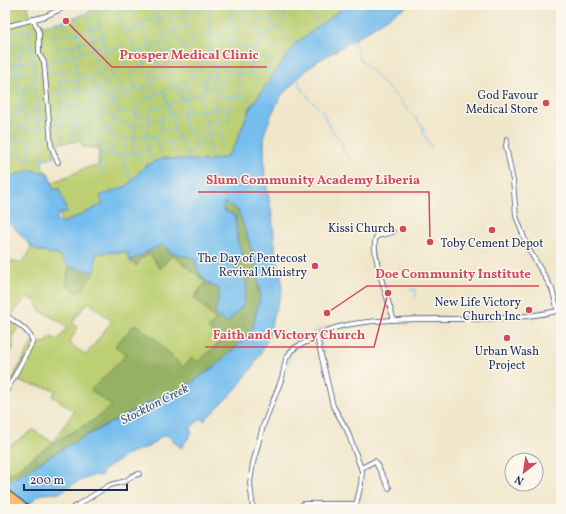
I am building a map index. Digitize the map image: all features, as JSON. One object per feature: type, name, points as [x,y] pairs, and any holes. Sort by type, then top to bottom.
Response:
[{"type":"main road","points":[[5,492],[27,509]]},
{"type":"main road","points":[[5,498],[20,509]]},
{"type":"street","points":[[5,27],[46,16],[69,5]]},
{"type":"street","points":[[33,19],[39,32],[39,54],[44,62],[51,144],[58,162]]},
{"type":"street","points":[[254,509],[250,483],[253,463],[263,426],[282,378],[286,359],[291,351],[296,347],[317,337],[324,331],[336,327],[365,322],[493,318],[523,316],[560,310],[552,289],[528,248],[516,216],[513,181],[506,146],[507,139]]},
{"type":"street","points":[[391,320],[393,317],[381,278],[374,247],[375,238],[377,236],[393,232]]},
{"type":"street","points":[[5,314],[20,325],[31,336],[33,341],[6,392]]},
{"type":"street","points":[[317,337],[333,406],[347,430],[362,471],[362,479],[355,509]]},
{"type":"street","points":[[360,468],[375,461],[389,488]]},
{"type":"street","points":[[71,509],[110,485],[126,481],[132,476],[139,474]]},
{"type":"street","points":[[303,504],[355,504]]},
{"type":"green space","points":[[5,5],[28,5],[29,12],[33,19],[44,25],[64,21],[88,13],[95,5],[347,5],[295,44],[250,108],[235,145],[226,157],[207,161],[163,158],[145,166],[127,186],[101,196],[104,204],[61,223],[58,189],[54,190],[52,183],[88,167],[98,167],[99,148],[83,147],[81,141],[51,144],[55,156],[42,160],[43,168],[48,173],[31,170],[5,177]]},
{"type":"green space","points":[[224,202],[238,210],[256,262],[260,296],[253,327],[245,339],[214,367],[185,387],[144,405],[62,449],[9,482],[5,481],[5,478],[53,443],[94,420],[112,406],[91,390],[126,355],[115,346],[135,324],[155,339],[183,367],[193,357],[198,362],[220,342],[208,328],[216,320],[194,297],[206,282],[172,255],[160,269],[150,254],[140,259],[137,266],[130,261],[162,244],[172,253],[194,258],[202,278],[220,289],[215,315],[235,258],[244,258],[237,240],[235,216],[223,210]]},
{"type":"green space","points":[[162,244],[194,258],[253,327],[9,482],[5,489],[5,449],[33,430],[53,442],[74,411],[52,396],[56,390],[12,380],[33,341],[45,343],[51,337],[58,340],[67,328],[59,321],[40,311],[36,301],[27,297],[9,318],[20,325],[13,335],[13,349],[5,359],[5,260],[21,263],[28,255],[31,246],[36,250],[58,255],[69,266],[95,272],[96,254],[127,252],[130,261]],"holes":[[[88,302],[112,321],[86,355],[69,343],[78,328],[73,323]]]},
{"type":"green space","points":[[69,266],[95,272],[79,294],[66,283]]},
{"type":"water","name":"Stockton Creek","points":[[347,5],[410,5],[316,62],[281,96],[272,113],[264,134],[265,178],[272,215],[276,256],[281,275],[282,291],[273,316],[269,336],[252,368],[235,390],[204,421],[202,418],[191,427],[191,434],[181,448],[167,435],[162,436],[148,447],[132,452],[103,470],[101,476],[95,475],[75,483],[59,493],[41,494],[34,499],[30,506],[26,509],[5,509],[5,489],[9,482],[62,449],[144,405],[185,387],[214,367],[245,339],[253,327],[260,296],[256,262],[238,210],[224,202],[223,210],[235,216],[237,240],[244,259],[235,259],[233,267],[247,283],[243,305],[227,323],[215,315],[220,289],[202,278],[194,258],[172,253],[162,244],[130,261],[127,252],[96,254],[95,272],[69,266],[58,255],[36,250],[12,225],[5,223],[5,177],[31,170],[48,173],[54,190],[59,188],[67,212],[60,213],[56,219],[61,223],[103,204],[100,196],[127,186],[145,166],[163,158],[207,161],[226,157],[235,145],[250,108],[295,44]]},
{"type":"waterway","points":[[114,101],[111,93],[97,71],[88,13],[120,5]]},
{"type":"waterway","points":[[133,5],[138,29]]},
{"type":"waterway","points":[[168,5],[174,30],[185,49]]},
{"type":"waterway","points":[[170,10],[177,8],[180,5]]},
{"type":"waterway","points":[[176,18],[186,15],[184,5]]},
{"type":"waterway","points":[[185,10],[206,9],[207,5]]},
{"type":"waterway","points":[[191,160],[174,129],[172,114],[163,90],[180,84],[188,78],[209,48],[211,35],[209,26],[210,8],[212,5]]},
{"type":"waterway","points":[[229,5],[266,41],[286,55]]},
{"type":"waterway","points":[[250,5],[260,19]]},
{"type":"waterway","points":[[265,5],[267,8],[275,5]]},
{"type":"waterway","points":[[279,5],[281,11]]},
{"type":"waterway","points":[[261,35],[258,20],[272,19],[281,11],[283,14],[296,5]]},
{"type":"waterway","points":[[305,5],[320,25]]},
{"type":"waterway","points":[[325,5],[329,13]]},
{"type":"waterway","points":[[334,5],[336,9]]},
{"type":"waterway","points":[[116,6],[123,31],[133,44],[142,66],[149,73]]},
{"type":"waterway","points":[[119,13],[133,8]]},
{"type":"waterway","points":[[257,13],[267,8]]},
{"type":"waterway","points":[[155,9],[162,34],[169,42],[175,60],[190,73]]},
{"type":"waterway","points":[[229,24],[232,10]]},
{"type":"waterway","points":[[241,17],[253,10]]},
{"type":"waterway","points":[[95,122],[111,104],[124,95],[121,87],[107,65],[98,11]]},
{"type":"waterway","points":[[82,52],[74,17],[88,13]]},
{"type":"waterway","points":[[159,68],[143,28],[143,23],[171,14]]},
{"type":"waterway","points":[[249,75],[250,63],[261,36],[274,30],[286,19],[283,14]]},
{"type":"waterway","points":[[163,34],[188,25],[188,22],[183,16]]},
{"type":"waterway","points":[[51,125],[62,123],[58,48],[54,39],[55,25],[56,22],[74,17]]},
{"type":"waterway","points":[[272,19],[274,29]]},
{"type":"waterway","points":[[64,21],[66,35]]},
{"type":"waterway","points":[[39,28],[56,22]]},
{"type":"waterway","points":[[173,54],[189,47],[201,32],[221,38],[228,23],[244,33],[251,27]]},
{"type":"waterway","points":[[54,36],[78,34],[101,24]]},
{"type":"waterway","points":[[185,27],[193,41]]},
{"type":"waterway","points":[[277,27],[291,41]]},
{"type":"waterway","points":[[36,28],[29,29],[34,66],[36,110],[43,168]]},
{"type":"waterway","points":[[40,28],[41,52]]},
{"type":"waterway","points":[[123,31],[142,28]]},
{"type":"waterway","points":[[5,80],[17,75],[24,30],[29,29]]},
{"type":"waterway","points":[[223,68],[236,29]]},
{"type":"waterway","points":[[5,34],[24,30]]},
{"type":"waterway","points":[[12,32],[10,45],[12,55],[21,55]]},
{"type":"waterway","points":[[78,75],[73,45],[103,36]]},
{"type":"waterway","points":[[221,39],[254,49]]},
{"type":"waterway","points":[[132,71],[127,65],[126,56],[165,40]]},
{"type":"waterway","points":[[351,40],[358,50],[359,58],[397,97],[423,127],[423,133],[432,148]]},
{"type":"waterway","points":[[160,43],[176,90],[179,91]]},
{"type":"waterway","points":[[11,45],[23,44]]},
{"type":"waterway","points":[[58,48],[73,45]]},
{"type":"waterway","points":[[45,63],[71,57],[103,45]]},
{"type":"waterway","points":[[23,47],[38,51]]},
{"type":"waterway","points":[[105,51],[124,47],[126,56]]},
{"type":"waterway","points":[[245,54],[247,47]]},
{"type":"waterway","points":[[65,48],[67,57]]},
{"type":"waterway","points":[[209,48],[250,63],[266,74],[273,62],[262,56]]},
{"type":"waterway","points":[[125,94],[136,89],[132,79],[132,72],[155,57],[172,51]]},
{"type":"waterway","points":[[5,58],[8,78]]},
{"type":"waterway","points":[[157,93],[149,73],[175,60]]},
{"type":"waterway","points":[[201,60],[230,71],[255,76],[260,81]]},
{"type":"waterway","points":[[6,61],[13,63],[33,61]]},
{"type":"waterway","points":[[22,74],[23,61]]},
{"type":"waterway","points":[[242,62],[238,73],[240,95],[250,100]]},
{"type":"waterway","points":[[5,135],[15,118],[19,107],[19,90],[13,63]]},
{"type":"waterway","points":[[97,90],[91,78],[97,71],[106,66]]},
{"type":"waterway","points":[[212,88],[215,77],[214,66]]},
{"type":"waterway","points":[[148,120],[162,120],[162,116],[214,109],[231,109],[231,99],[226,86],[217,78],[196,67]]},
{"type":"waterway","points":[[17,75],[33,71]]},
{"type":"waterway","points":[[47,73],[58,71]]},
{"type":"waterway","points":[[216,89],[220,90],[228,71]]},
{"type":"waterway","points":[[60,73],[76,72]]},
{"type":"waterway","points":[[35,76],[44,74]]},
{"type":"waterway","points":[[153,79],[169,74]]},
{"type":"waterway","points":[[207,74],[204,89],[202,90],[202,100],[209,133],[211,155]]},
{"type":"waterway","points":[[190,75],[204,84]]},
{"type":"waterway","points":[[299,75],[299,85],[322,111],[331,129],[342,142],[343,151],[357,164]]},
{"type":"waterway","points":[[83,147],[79,123],[78,76],[91,78]]},
{"type":"waterway","points":[[85,120],[94,94],[101,86],[113,77]]},
{"type":"waterway","points":[[60,81],[78,80]]},
{"type":"waterway","points":[[185,81],[190,97],[185,98],[188,112]]},
{"type":"waterway","points":[[5,92],[35,82]]},
{"type":"waterway","points":[[85,91],[93,83]]},
{"type":"waterway","points":[[148,98],[143,88],[152,84]]},
{"type":"waterway","points":[[105,97],[121,87]]},
{"type":"waterway","points":[[136,89],[137,91],[143,88]]},
{"type":"waterway","points":[[182,99],[179,91],[187,88]]},
{"type":"waterway","points":[[5,113],[26,118],[23,99],[24,89],[35,90]]},
{"type":"waterway","points":[[49,94],[78,89],[92,95]]},
{"type":"waterway","points":[[204,89],[215,89],[218,95],[214,108],[216,121]]},
{"type":"waterway","points":[[50,118],[68,115],[68,90]]},
{"type":"waterway","points":[[153,163],[145,139],[154,96],[162,91]]},
{"type":"waterway","points":[[128,93],[130,98],[139,105],[136,115],[134,136]]},
{"type":"waterway","points":[[5,94],[8,109]]},
{"type":"waterway","points":[[94,94],[103,96],[112,102]]},
{"type":"waterway","points":[[190,97],[201,94]]},
{"type":"waterway","points":[[218,95],[238,98],[241,97]]},
{"type":"waterway","points":[[97,106],[102,96]]},
{"type":"waterway","points":[[140,105],[143,100],[153,96]]},
{"type":"waterway","points":[[153,109],[169,105],[185,98]]},
{"type":"waterway","points":[[36,101],[46,99]]},
{"type":"waterway","points":[[90,102],[114,117]]},
{"type":"waterway","points":[[111,104],[118,110]]},
{"type":"waterway","points":[[62,106],[87,107]]},
{"type":"waterway","points":[[5,114],[8,110],[19,108],[36,109]]},
{"type":"waterway","points":[[36,110],[47,110]]},
{"type":"waterway","points":[[106,134],[119,110],[148,117]]},
{"type":"waterway","points":[[152,136],[157,144],[170,142],[206,124],[221,120],[229,120],[227,110]]},
{"type":"waterway","points":[[88,111],[100,116]]},
{"type":"waterway","points":[[183,113],[184,124],[187,132]]},
{"type":"waterway","points":[[22,127],[26,118],[47,118]]},
{"type":"waterway","points":[[74,127],[73,120],[95,122],[121,138]]},
{"type":"waterway","points":[[115,120],[127,125],[147,126]]},
{"type":"waterway","points":[[161,131],[162,120]]},
{"type":"waterway","points":[[90,121],[90,144],[111,146]]},
{"type":"waterway","points":[[218,121],[222,136],[220,151]]},
{"type":"waterway","points":[[5,123],[18,126]]},
{"type":"waterway","points":[[62,141],[62,123],[73,123]]},
{"type":"waterway","points":[[39,126],[47,126]]},
{"type":"waterway","points":[[74,134],[74,127],[79,126]]},
{"type":"waterway","points":[[16,136],[19,127],[28,128]]},
{"type":"waterway","points":[[97,144],[99,135],[104,127]]},
{"type":"waterway","points":[[24,140],[28,128],[38,130]]},
{"type":"waterway","points":[[132,181],[124,167],[123,138],[134,140],[134,137],[152,136],[174,129]]},
{"type":"waterway","points":[[195,147],[195,138],[209,136],[221,131]]},
{"type":"waterway","points":[[5,132],[16,136],[16,141],[40,140]]},
{"type":"waterway","points":[[81,141],[71,142],[71,135],[81,132],[99,135]]},
{"type":"waterway","points":[[103,132],[112,137]]},
{"type":"waterway","points":[[110,155],[113,134]]},
{"type":"waterway","points":[[133,153],[134,140]]},
{"type":"waterway","points":[[5,152],[9,141],[14,141]]},
{"type":"waterway","points":[[28,158],[31,141]]},
{"type":"waterway","points":[[16,155],[19,142]]},
{"type":"waterway","points":[[169,142],[171,151]]},
{"type":"waterway","points":[[157,144],[160,153]]},
{"type":"waterway","points":[[188,152],[195,147],[209,145]]},
{"type":"waterway","points":[[101,146],[101,153]]},
{"type":"waterway","points":[[145,166],[136,153],[147,148]]},
{"type":"waterway","points":[[103,175],[100,163],[100,154],[123,155],[136,153]]},
{"type":"waterway","points":[[5,154],[15,155],[42,164]]},
{"type":"waterway","points":[[42,159],[53,157]]},
{"type":"waterway","points":[[410,290],[415,289],[416,298]]},
{"type":"waterway","points":[[468,317],[524,313],[554,308]]},
{"type":"waterway","points":[[403,318],[448,317]]},
{"type":"waterway","points":[[453,317],[458,317]]},
{"type":"waterway","points":[[282,357],[296,342],[313,332],[352,322]]},
{"type":"waterway","points":[[357,325],[387,322]]},
{"type":"waterway","points":[[343,328],[354,326]]},
{"type":"waterway","points":[[324,352],[320,340],[323,336],[331,332]]},
{"type":"waterway","points":[[312,342],[317,349]]},
{"type":"waterway","points":[[286,370],[291,356],[300,347]]},
{"type":"place","name":"Prosper Medical Clinic","points":[[66,21]]},
{"type":"place","name":"God Favour Medical Store","points":[[546,103]]},
{"type":"place","name":"Kissi Church","points":[[403,229]]},
{"type":"place","name":"Toby Cement Depot","points":[[492,230]]},
{"type":"place","name":"Slum Community Academy Liberia","points":[[430,242]]},
{"type":"place","name":"The Day of Pentecost Revival Ministry","points":[[315,266]]},
{"type":"place","name":"Faith and Victory Church","points":[[388,293]]},
{"type":"place","name":"New Life Victory Church Inc","points":[[529,310]]},
{"type":"place","name":"Doe Community Institute","points":[[327,313]]},
{"type":"place","name":"Urban Wash Project","points":[[507,338]]}]
